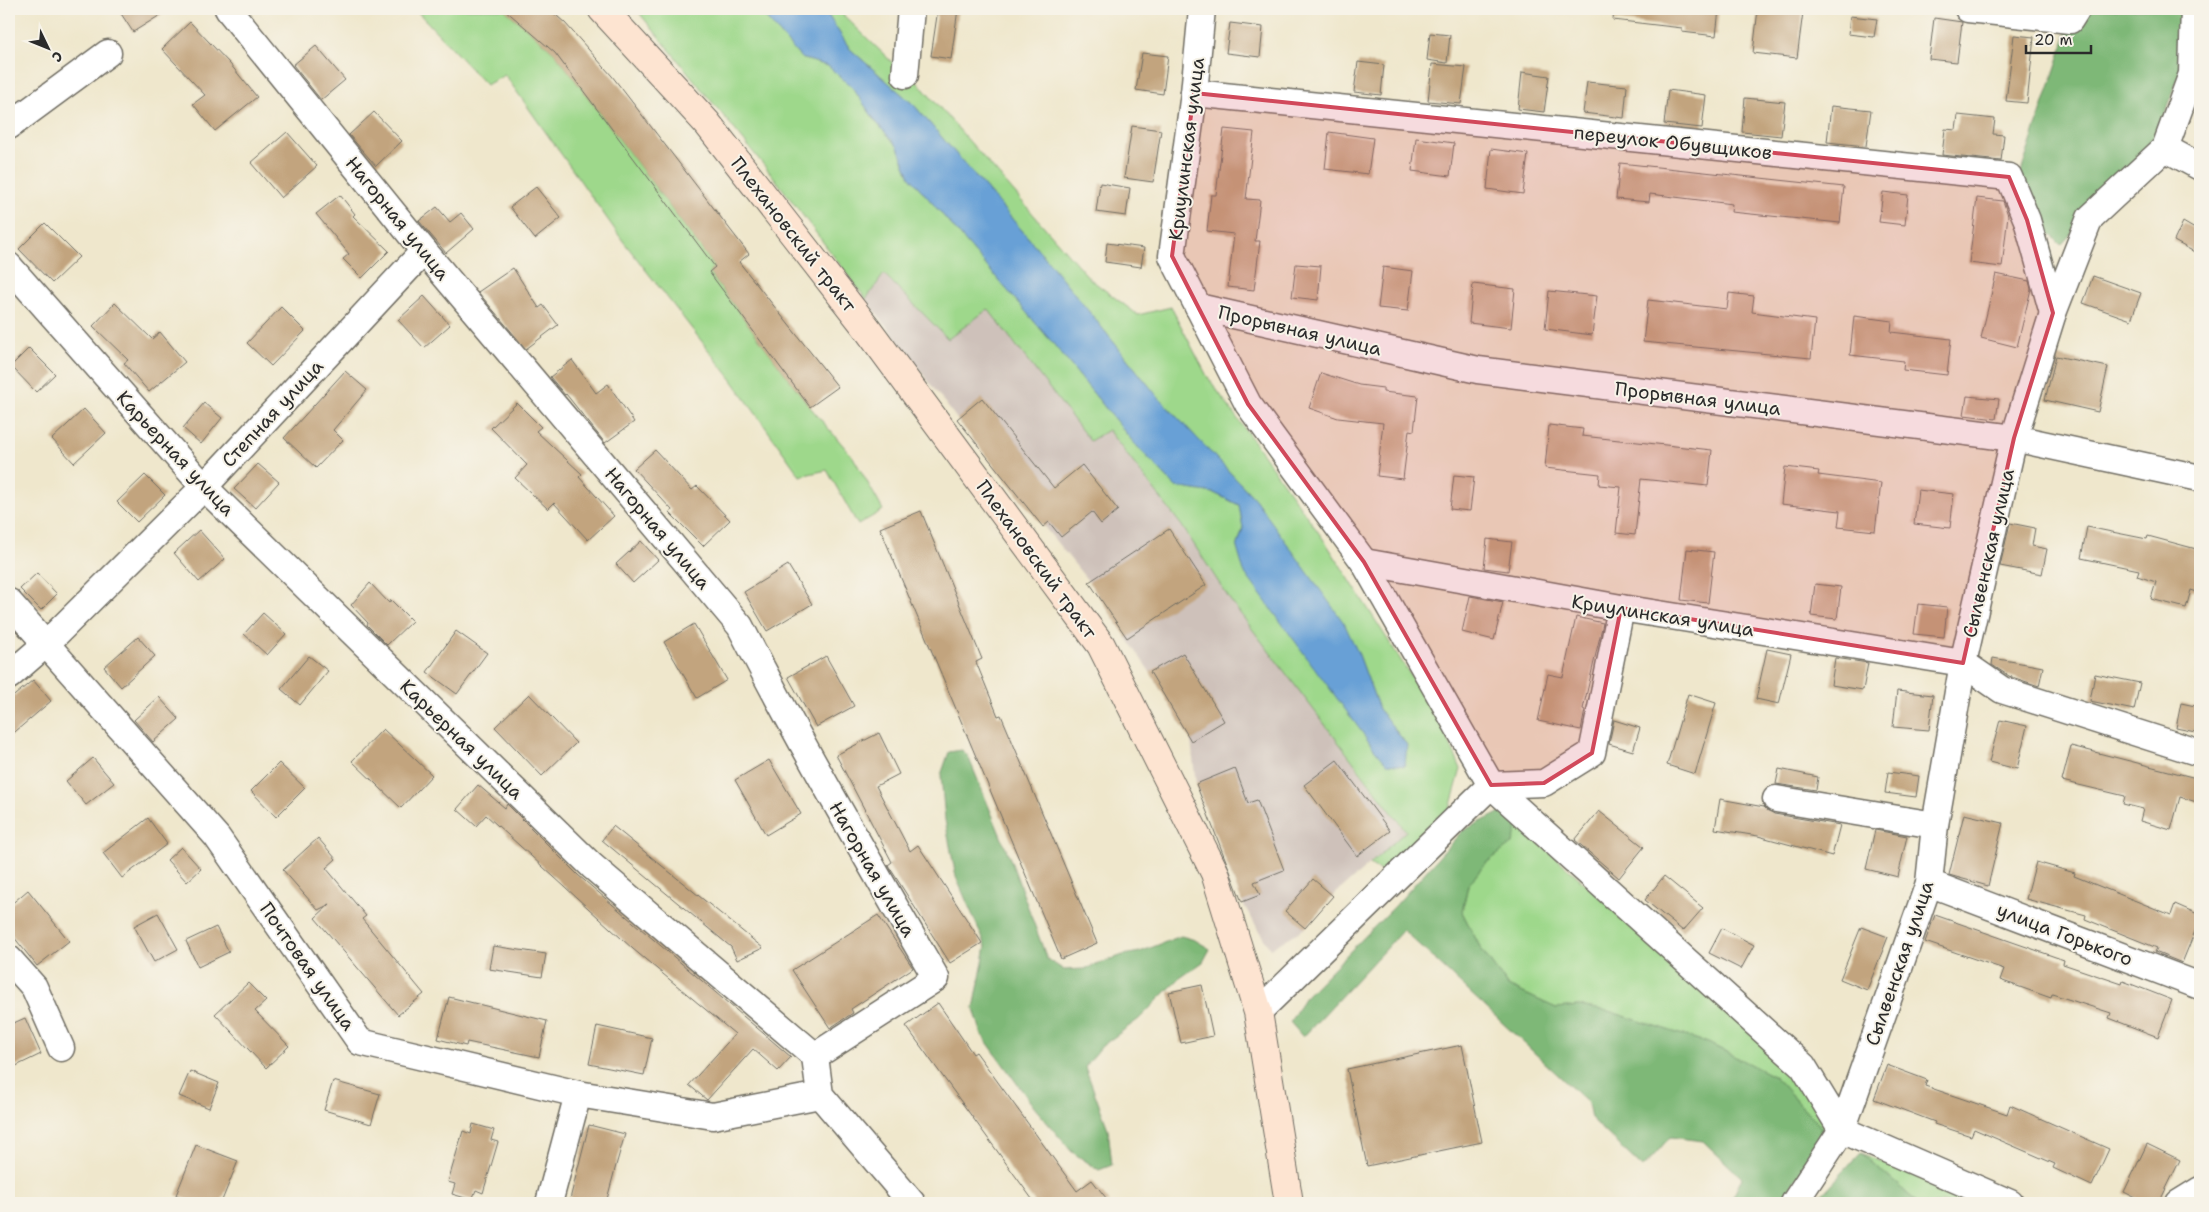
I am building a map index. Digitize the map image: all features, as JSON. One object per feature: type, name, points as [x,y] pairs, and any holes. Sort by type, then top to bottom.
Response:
[{"type":"street","name":"Нагорная улица","points":[[228,9],[424,251],[740,626],[767,679],[936,978],[815,1056]]},
{"type":"street","name":"Плехановский тракт","points":[[602,9],[707,123],[866,327],[1100,645],[1215,873],[1258,1012],[1288,1203]]},
{"type":"street","points":[[905,75],[911,9]]},
{"type":"street","name":"Криулинская улица","points":[[1202,9],[1194,93],[1172,256],[1248,404],[1364,562],[1491,785],[1803,1066],[1842,1130]]},
{"type":"street","points":[[1968,9],[2070,20],[2077,9]]},
{"type":"street","name":"Сылвенская улица","points":[[1794,1203],[1842,1130],[1929,883],[1935,825],[1963,663],[2014,438],[2053,313],[2090,218],[2165,148],[2192,74],[2194,9]]},
{"type":"street","points":[[9,126],[108,53]]},
{"type":"street","name":"переулок Обувщиков","points":[[1194,93],[2009,178],[2027,220],[2053,313]]},
{"type":"street","points":[[2165,148],[2200,167]]},
{"type":"street","name":"Степная улица","points":[[9,676],[47,643],[204,487],[424,251]]},
{"type":"street","name":"Карьерная улица","points":[[9,266],[204,487],[592,866],[815,1056]]},
{"type":"street","name":"Прорывная улица","points":[[1198,307],[1478,370],[2014,438],[2200,478]]},
{"type":"street","name":"Криулинская улица","points":[[1364,562],[1621,608],[1963,663]]},
{"type":"street","name":"Почтовая улица","points":[[9,602],[217,837],[360,1042],[578,1094],[713,1116],[820,1095]]},
{"type":"street","points":[[1258,1012],[1491,785],[1544,783],[1592,753],[1621,608]]},
{"type":"street","points":[[1963,663],[2002,690],[2200,753]]},
{"type":"street","points":[[1776,800],[1935,825]]},
{"type":"street","name":"улица Горького","points":[[1929,883],[2200,986]]},
{"type":"street","points":[[9,959],[34,987],[61,1048]]},
{"type":"street","points":[[815,1056],[820,1095],[912,1203]]},
{"type":"street","points":[[549,1203],[578,1094]]},
{"type":"street","points":[[1842,1130],[2010,1203]]},
{"type":"street","points":[[2179,1203],[2200,1190]]},
{"type":"highlighted area","points":[[1194,93],[2009,177],[2027,220],[2053,313],[2014,438],[1963,663],[1621,608],[1592,753],[1544,783],[1491,785],[1364,562],[1248,404],[1172,256]]},
{"type":"shaded area","points":[[884,274],[948,339],[988,309],[1090,440],[1108,430],[1182,526],[1230,600],[1406,832],[1333,896],[1305,928],[1270,949],[1242,902],[1196,784],[1191,741],[1150,672],[1089,582],[957,419],[866,299]]},
{"type":"green space","points":[[415,9],[504,9],[555,53],[715,267],[709,272],[810,407],[853,457],[883,510],[858,525],[827,470],[800,476],[732,380],[623,241],[505,75],[486,85]]},
{"type":"green space","points":[[636,9],[758,9],[801,58],[828,66],[852,87],[877,123],[898,147],[910,177],[1051,341],[1134,443],[1176,487],[1214,493],[1239,505],[1243,528],[1237,548],[1375,750],[1407,745],[1379,709],[1359,655],[1255,499],[1158,397],[1044,256],[914,105],[850,49],[824,9],[837,9],[899,69],[913,77],[1090,279],[1138,315],[1171,307],[1207,376],[1326,543],[1441,723],[1461,769],[1449,812],[1388,876],[1370,864],[1406,831],[1230,600],[1182,526],[1108,430],[1090,441],[988,309],[948,339],[884,274],[866,299],[776,180]]},
{"type":"green space","points":[[2086,9],[2186,9],[2182,67],[2153,149],[2113,177],[2095,196],[2075,230],[2061,245],[2043,227],[2020,175],[2069,27]]},
{"type":"green space","points":[[962,750],[968,756],[1011,861],[1047,959],[1064,970],[1084,969],[1123,955],[1140,952],[1181,936],[1195,940],[1210,949],[1203,962],[1180,978],[1139,1019],[1102,1046],[1085,1067],[1108,1129],[1112,1165],[1099,1170],[1072,1152],[1034,1107],[982,1035],[974,1009],[986,946],[956,877],[945,820],[941,775],[949,752]]},
{"type":"green space","points":[[1505,810],[1518,824],[1513,843],[1486,863],[1468,885],[1462,912],[1481,949],[1508,986],[1556,1008],[1579,1006],[1608,1011],[1708,1043],[1775,1077],[1821,1127],[1818,1149],[1779,1203],[1730,1203],[1742,1178],[1703,1141],[1670,1137],[1643,1168],[1591,1118],[1588,1103],[1403,930],[1303,1037],[1290,1022],[1304,998],[1396,905],[1462,831]]},
{"type":"green space","points":[[1518,824],[1799,1073],[1832,1125],[1818,1149],[1821,1127],[1775,1077],[1708,1043],[1608,1011],[1579,1006],[1556,1008],[1508,986],[1481,949],[1462,912],[1468,885],[1486,863],[1501,852]]},
{"type":"green space","points":[[1861,1153],[1980,1203],[1918,1203]]},
{"type":"green space","points":[[1861,1153],[1918,1203],[1814,1203]]},
{"type":"water","points":[[758,9],[824,9],[850,49],[914,105],[1044,256],[1158,397],[1255,499],[1344,623],[1359,655],[1379,709],[1407,745],[1405,766],[1387,764],[1375,750],[1244,572],[1237,548],[1243,528],[1239,505],[1214,493],[1176,487],[1134,443],[1051,341],[910,177],[898,147],[877,123],[852,87],[828,66],[801,58]]},
{"type":"building","points":[[118,9],[170,9],[133,32]]},
{"type":"building","points":[[504,9],[549,9],[565,23],[612,76],[749,254],[739,262],[838,387],[810,407],[709,272],[715,267],[555,53]]},
{"type":"building","points":[[938,9],[958,9],[951,59],[931,56]]},
{"type":"building","points":[[1614,9],[1719,9],[1716,36],[1682,32],[1682,28],[1613,20]]},
{"type":"building","points":[[1758,9],[1803,12],[1797,58],[1753,53]]},
{"type":"building","points":[[1850,16],[1877,19],[1874,37],[1848,34]]},
{"type":"building","points":[[1934,18],[1962,22],[1957,62],[1929,59]]},
{"type":"building","points":[[190,22],[230,64],[257,97],[215,131],[193,104],[205,95],[162,49]]},
{"type":"building","points":[[1230,23],[1263,27],[1260,57],[1226,53]]},
{"type":"building","points":[[1430,33],[1450,35],[1447,63],[1427,60]]},
{"type":"building","points":[[2014,35],[2034,37],[2027,103],[2006,101]]},
{"type":"building","points":[[316,46],[345,80],[321,100],[293,65]]},
{"type":"building","points":[[1142,53],[1168,56],[1163,94],[1136,90]]},
{"type":"building","points":[[1358,62],[1384,65],[1381,95],[1354,92]]},
{"type":"building","points":[[1432,64],[1466,67],[1461,104],[1428,101]]},
{"type":"building","points":[[1522,72],[1549,76],[1544,112],[1518,109]]},
{"type":"building","points":[[1587,82],[1627,86],[1624,118],[1583,113]]},
{"type":"building","points":[[1668,90],[1706,95],[1702,128],[1664,124]]},
{"type":"building","points":[[1745,98],[1785,102],[1781,136],[1742,132]]},
{"type":"building","points":[[1831,106],[1871,110],[1866,146],[1827,142]]},
{"type":"building","points":[[374,112],[402,141],[376,166],[349,135]]},
{"type":"building","points":[[1958,115],[1995,119],[1993,134],[2004,135],[2001,161],[1942,155],[1945,129],[1956,130]]},
{"type":"building","points":[[1132,126],[1161,130],[1153,182],[1124,178]]},
{"type":"building","points":[[1224,129],[1254,132],[1246,199],[1260,200],[1255,241],[1260,241],[1254,290],[1228,287],[1234,234],[1207,231],[1211,195],[1216,195]]},
{"type":"building","points":[[287,132],[317,166],[281,198],[251,163]]},
{"type":"building","points":[[1329,132],[1373,138],[1368,174],[1325,169]]},
{"type":"building","points":[[1416,138],[1454,143],[1450,176],[1412,171]]},
{"type":"building","points":[[1491,149],[1528,154],[1523,194],[1487,189]]},
{"type":"building","points":[[1620,163],[1844,187],[1840,223],[1731,212],[1732,204],[1650,194],[1649,202],[1616,199]]},
{"type":"building","points":[[1100,183],[1130,188],[1126,216],[1096,212]]},
{"type":"building","points":[[536,187],[561,218],[535,239],[510,207]]},
{"type":"building","points":[[1883,192],[1908,195],[1905,225],[1879,222]]},
{"type":"building","points":[[340,195],[355,214],[353,216],[389,251],[362,278],[343,259],[349,254],[316,214]]},
{"type":"building","points":[[1977,198],[2003,201],[2008,215],[2002,267],[1969,263]]},
{"type":"building","points":[[437,207],[450,222],[461,213],[474,229],[446,253],[419,221]]},
{"type":"building","points":[[2183,222],[2200,232],[2200,255],[2174,241]]},
{"type":"building","points":[[45,223],[79,257],[52,283],[19,249]]},
{"type":"building","points":[[1107,243],[1144,248],[1141,267],[1105,262]]},
{"type":"building","points":[[1296,264],[1321,266],[1318,300],[1292,297]]},
{"type":"building","points":[[1383,267],[1413,271],[1408,311],[1378,308]]},
{"type":"building","points":[[513,268],[539,308],[543,305],[558,325],[526,349],[478,292]]},
{"type":"building","points":[[1996,274],[2029,281],[2031,289],[2017,347],[1981,338]]},
{"type":"building","points":[[2093,276],[2141,293],[2131,320],[2083,303]]},
{"type":"building","points":[[1473,284],[1515,289],[1511,328],[1469,323]]},
{"type":"building","points":[[1549,291],[1597,296],[1592,335],[1545,329]]},
{"type":"building","points":[[1729,293],[1754,296],[1752,312],[1815,320],[1811,358],[1643,342],[1648,300],[1727,309]]},
{"type":"building","points":[[424,296],[450,325],[424,348],[398,320]]},
{"type":"building","points":[[115,303],[152,339],[160,332],[185,362],[149,392],[124,363],[128,360],[93,326]]},
{"type":"building","points":[[281,307],[305,331],[271,366],[247,343]]},
{"type":"building","points":[[1854,316],[1892,321],[1891,332],[1951,339],[1947,375],[1903,370],[1904,361],[1850,355]]},
{"type":"building","points":[[29,348],[55,374],[36,392],[11,366]]},
{"type":"building","points":[[2056,356],[2108,367],[2098,412],[2045,400]]},
{"type":"building","points":[[572,360],[596,393],[608,384],[634,422],[605,443],[550,377]]},
{"type":"building","points":[[345,371],[367,390],[333,430],[343,440],[316,468],[284,438]]},
{"type":"building","points":[[1321,373],[1359,385],[1383,388],[1383,392],[1418,396],[1414,431],[1409,430],[1403,479],[1377,476],[1383,423],[1338,418],[1309,408]]},
{"type":"building","points":[[1967,396],[1999,399],[1996,419],[1964,415]]},
{"type":"building","points":[[982,398],[1054,488],[1082,465],[1118,510],[1101,524],[1092,512],[1061,537],[1049,522],[1043,527],[957,419]]},
{"type":"building","points":[[204,403],[222,418],[201,444],[183,428]]},
{"type":"building","points":[[517,403],[541,427],[536,431],[582,474],[579,477],[614,516],[588,540],[554,503],[548,509],[515,478],[527,465],[491,428]]},
{"type":"building","points":[[84,409],[106,433],[74,463],[52,439]]},
{"type":"building","points":[[1549,425],[1583,429],[1582,436],[1712,450],[1708,486],[1641,479],[1635,535],[1616,533],[1621,487],[1599,485],[1600,474],[1545,468]]},
{"type":"building","points":[[655,450],[692,490],[697,486],[730,520],[703,546],[670,513],[672,510],[634,469]]},
{"type":"building","points":[[258,464],[279,482],[255,508],[234,489]]},
{"type":"building","points":[[1785,467],[1819,471],[1818,475],[1881,483],[1875,531],[1838,527],[1840,511],[1781,504]]},
{"type":"building","points":[[145,475],[165,495],[137,522],[117,502]]},
{"type":"building","points":[[1454,475],[1474,477],[1470,511],[1450,509]]},
{"type":"building","points":[[1918,490],[1954,494],[1950,528],[1914,524]]},
{"type":"building","points":[[921,511],[982,659],[976,662],[998,716],[1001,715],[1097,943],[1061,959],[880,528]]},
{"type":"building","points":[[2010,523],[2035,528],[2032,546],[2047,549],[2042,574],[2000,566]]},
{"type":"building","points":[[2087,527],[2147,539],[2148,536],[2200,550],[2200,593],[2191,590],[2186,608],[2151,599],[2156,582],[2137,576],[2139,570],[2081,558]]},
{"type":"building","points":[[1169,529],[1206,585],[1127,638],[1089,582]]},
{"type":"building","points":[[199,530],[225,559],[199,582],[174,553]]},
{"type":"building","points":[[1487,539],[1512,542],[1508,571],[1484,568]]},
{"type":"building","points":[[641,541],[658,560],[633,583],[616,564]]},
{"type":"building","points":[[1687,549],[1714,552],[1708,603],[1681,600]]},
{"type":"building","points":[[788,565],[812,604],[767,631],[744,592]]},
{"type":"building","points":[[37,573],[57,594],[41,610],[20,589]]},
{"type":"building","points":[[370,583],[389,603],[391,600],[412,621],[387,645],[351,605]]},
{"type":"building","points":[[1815,584],[1841,587],[1837,619],[1811,616]]},
{"type":"building","points":[[1470,596],[1503,602],[1494,640],[1462,632]]},
{"type":"building","points":[[1918,604],[1947,607],[1944,637],[1914,634]]},
{"type":"building","points":[[263,613],[286,634],[267,655],[244,634]]},
{"type":"building","points":[[1576,617],[1603,623],[1583,709],[1585,710],[1581,730],[1538,721],[1548,674],[1563,677]]},
{"type":"building","points":[[694,624],[727,680],[697,698],[664,642]]},
{"type":"building","points":[[456,631],[487,653],[457,694],[427,672]]},
{"type":"building","points":[[138,637],[155,656],[121,687],[104,667]]},
{"type":"building","points":[[1767,649],[1791,654],[1779,704],[1756,699]]},
{"type":"building","points":[[1183,653],[1224,721],[1191,741],[1150,672]]},
{"type":"building","points":[[309,656],[328,671],[300,705],[281,689]]},
{"type":"building","points":[[826,656],[854,706],[816,727],[788,677]]},
{"type":"building","points":[[1835,658],[1868,663],[1863,690],[1831,685]]},
{"type":"building","points":[[1993,658],[2043,667],[2039,686],[2009,676],[1992,665]]},
{"type":"building","points":[[2095,674],[2140,683],[2134,710],[2090,701]]},
{"type":"building","points":[[33,680],[51,701],[9,737],[9,700]]},
{"type":"building","points":[[1897,691],[1933,695],[1929,730],[1893,727]]},
{"type":"building","points":[[529,694],[576,743],[542,776],[495,727]]},
{"type":"building","points":[[1688,694],[1716,703],[1695,774],[1667,765]]},
{"type":"building","points":[[159,697],[179,719],[153,742],[134,720]]},
{"type":"building","points":[[2181,703],[2200,707],[2200,733],[2176,728]]},
{"type":"building","points":[[1614,720],[1640,728],[1633,751],[1609,744]]},
{"type":"building","points":[[2000,720],[2027,726],[2017,769],[1989,762]]},
{"type":"building","points":[[383,729],[432,775],[401,808],[352,761]]},
{"type":"building","points":[[879,733],[899,774],[876,786],[910,851],[918,845],[982,943],[950,963],[888,865],[892,862],[836,755]]},
{"type":"building","points":[[2071,746],[2200,779],[2200,803],[2180,797],[2171,830],[2140,821],[2143,809],[2123,804],[2125,796],[2062,781]]},
{"type":"building","points":[[93,758],[114,783],[86,805],[66,781]]},
{"type":"building","points":[[769,760],[801,814],[766,835],[735,780]]},
{"type":"building","points":[[1337,760],[1390,831],[1357,856],[1304,785]]},
{"type":"building","points":[[279,763],[305,788],[276,817],[251,791]]},
{"type":"building","points":[[1235,768],[1248,803],[1257,800],[1284,870],[1254,882],[1260,895],[1242,902],[1196,784]]},
{"type":"building","points":[[1779,769],[1818,777],[1816,790],[1776,784]]},
{"type":"building","points":[[1888,772],[1919,776],[1916,797],[1885,793]]},
{"type":"building","points":[[478,785],[505,808],[507,804],[578,875],[791,1057],[778,1071],[753,1049],[707,1100],[689,1085],[735,1034],[633,949],[486,815],[476,826],[457,809]]},
{"type":"building","points":[[1720,799],[1764,807],[1774,814],[1840,825],[1832,856],[1758,836],[1715,829]]},
{"type":"building","points":[[1599,811],[1644,847],[1619,878],[1575,840]]},
{"type":"building","points":[[1964,814],[2003,823],[1988,886],[1949,875]]},
{"type":"building","points":[[148,818],[167,844],[122,878],[103,853]]},
{"type":"building","points":[[613,826],[763,948],[737,960],[731,947],[602,840]]},
{"type":"building","points":[[1875,830],[1907,836],[1898,877],[1866,869]]},
{"type":"building","points":[[318,838],[336,859],[326,868],[366,916],[362,919],[424,994],[398,1015],[315,918],[330,904],[318,910],[283,870]]},
{"type":"building","points":[[181,847],[201,869],[187,882],[167,860]]},
{"type":"building","points":[[2036,862],[2075,873],[2074,876],[2171,915],[2175,904],[2200,915],[2182,963],[2155,952],[2157,948],[2085,919],[2086,915],[2026,899]]},
{"type":"building","points":[[1664,876],[1703,908],[1683,931],[1645,900]]},
{"type":"building","points":[[1313,879],[1333,896],[1305,928],[1285,911]]},
{"type":"building","points":[[28,890],[69,941],[37,966],[9,931],[9,906]]},
{"type":"building","points":[[158,913],[178,949],[154,962],[134,926]]},
{"type":"building","points":[[878,915],[913,968],[851,1009],[853,1013],[830,1028],[792,970]]},
{"type":"building","points":[[1935,915],[2064,960],[2063,964],[2122,984],[2123,981],[2172,1000],[2158,1037],[2109,1018],[2111,1013],[2052,994],[2051,998],[2000,980],[2004,969],[1925,942]]},
{"type":"building","points":[[216,927],[229,952],[198,967],[186,941]]},
{"type":"building","points":[[1861,927],[1888,937],[1867,990],[1840,979]]},
{"type":"building","points":[[1722,928],[1754,945],[1741,969],[1709,953]]},
{"type":"building","points":[[493,946],[546,954],[542,977],[489,969]]},
{"type":"building","points":[[248,983],[266,1001],[255,1011],[289,1046],[266,1068],[215,1014]]},
{"type":"building","points":[[1202,985],[1213,1036],[1181,1043],[1169,992]]},
{"type":"building","points":[[449,997],[547,1021],[539,1057],[467,1042],[466,1046],[438,1039]]},
{"type":"building","points":[[938,1003],[973,1054],[976,1052],[1077,1191],[1092,1180],[1110,1203],[1035,1203],[906,1026]]},
{"type":"building","points":[[25,1018],[41,1054],[16,1066],[9,1050],[9,1025]]},
{"type":"building","points":[[597,1026],[652,1038],[644,1075],[589,1064]]},
{"type":"building","points":[[1462,1045],[1482,1142],[1367,1166],[1347,1069]]},
{"type":"building","points":[[1887,1065],[1927,1080],[1925,1086],[2007,1114],[2010,1105],[2109,1149],[2092,1186],[2053,1168],[2055,1164],[1974,1129],[1971,1136],[1934,1124],[1935,1122],[1874,1099]]},
{"type":"building","points":[[190,1071],[219,1083],[209,1108],[179,1096]]},
{"type":"building","points":[[333,1081],[380,1094],[371,1124],[324,1110]]},
{"type":"building","points":[[473,1124],[494,1130],[491,1140],[498,1142],[483,1193],[476,1190],[472,1200],[452,1194],[455,1184],[448,1182],[463,1131],[471,1134]]},
{"type":"building","points":[[589,1125],[625,1134],[606,1203],[569,1203]]},
{"type":"building","points":[[2147,1144],[2180,1160],[2159,1203],[2146,1203],[2124,1192]]},
{"type":"building","points":[[196,1145],[238,1161],[221,1203],[197,1203],[176,1195]]}]
